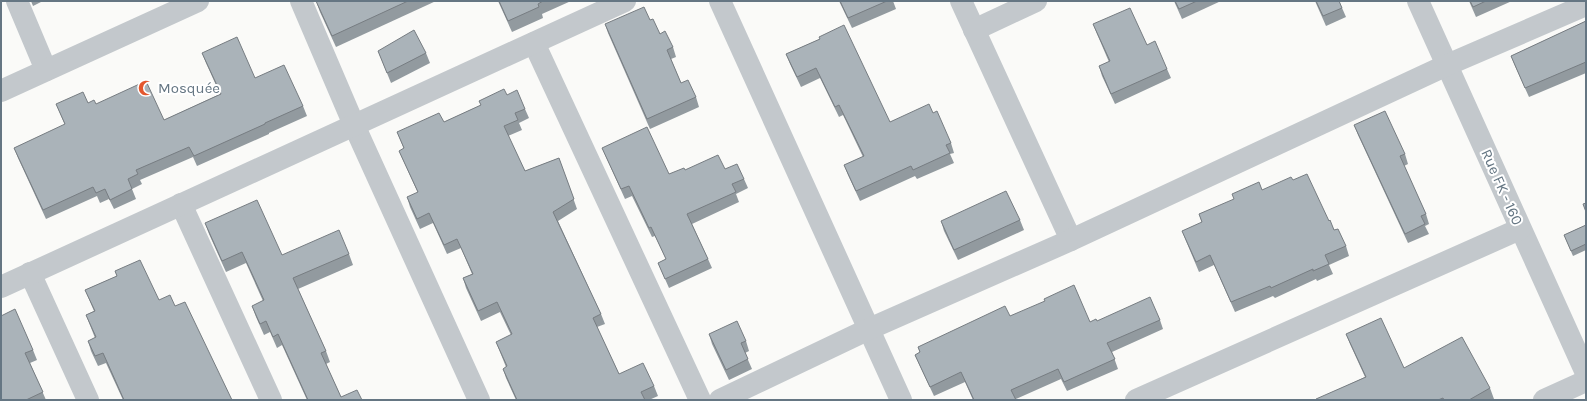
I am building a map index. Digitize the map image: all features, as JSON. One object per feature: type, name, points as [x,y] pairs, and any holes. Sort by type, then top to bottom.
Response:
[{"type":"street","points":[[17,1],[46,70]]},
{"type":"street","points":[[1,91],[198,1]]},
{"type":"street","points":[[301,1],[354,125],[479,400]]},
{"type":"street","points":[[1,287],[625,1]]},
{"type":"street","points":[[720,1],[901,400]]},
{"type":"street","points":[[961,1],[1071,240]]},
{"type":"street","points":[[974,30],[1036,1]]},
{"type":"street","name":"Rue FK - 160","points":[[1418,1],[1586,373]]},
{"type":"street","points":[[720,400],[869,329],[1071,240],[1447,65],[1586,5]]},
{"type":"street","points":[[534,43],[700,400]]},
{"type":"street","points":[[181,204],[271,400]]},
{"type":"street","points":[[1136,400],[1520,228]]},
{"type":"street","points":[[30,273],[88,400]]},
{"type":"street","points":[[1544,400],[1586,380]]},
{"type":"building","points":[[316,1],[408,1],[332,36]]},
{"type":"building","points":[[499,1],[543,1],[538,4],[539,7],[508,21]]},
{"type":"building","points":[[840,1],[887,1],[848,18]]},
{"type":"building","points":[[1175,1],[1197,1],[1179,9]]},
{"type":"building","points":[[1316,1],[1339,1],[1342,8],[1323,16]]},
{"type":"building","points":[[1470,1],[1486,1],[1473,7]]},
{"type":"building","points":[[644,7],[650,20],[653,19],[660,34],[665,31],[673,47],[667,50],[681,83],[688,80],[696,97],[647,119],[605,24]]},
{"type":"building","points":[[1130,8],[1147,45],[1155,41],[1167,69],[1111,94],[1099,66],[1110,61],[1093,24]]},
{"type":"building","points":[[1586,21],[1586,62],[1525,88],[1511,56]]},
{"type":"building","points":[[844,25],[890,122],[929,104],[933,113],[937,111],[951,143],[946,145],[950,153],[913,170],[911,166],[856,191],[844,165],[864,156],[839,105],[835,107],[816,68],[797,77],[786,54],[820,39],[819,37]]},
{"type":"building","points":[[414,30],[426,53],[387,73],[378,51]]},
{"type":"building","points":[[237,37],[255,78],[284,65],[303,106],[194,156],[189,147],[136,170],[138,174],[128,179],[132,189],[110,200],[105,189],[96,193],[93,187],[43,210],[14,148],[65,124],[56,104],[83,92],[88,103],[94,100],[96,104],[146,81],[164,120],[221,94],[202,53]]},
{"type":"building","points":[[504,89],[507,95],[517,90],[525,109],[515,113],[518,120],[504,126],[525,171],[559,158],[574,199],[553,212],[601,314],[593,318],[619,374],[643,363],[654,386],[641,392],[645,400],[517,400],[503,369],[507,366],[496,342],[512,334],[497,302],[478,311],[463,278],[473,274],[457,239],[444,245],[429,213],[417,219],[407,197],[418,192],[399,151],[404,148],[397,132],[439,113],[444,122],[481,105],[479,101]]},
{"type":"building","points":[[1385,111],[1405,154],[1400,156],[1426,214],[1421,216],[1425,224],[1405,234],[1354,125]]},
{"type":"building","points":[[647,127],[669,174],[684,168],[685,170],[718,155],[725,169],[737,164],[744,179],[732,184],[736,192],[687,214],[708,259],[665,279],[658,263],[666,259],[651,227],[649,228],[629,186],[621,189],[602,148]]},
{"type":"building","points":[[1307,174],[1329,221],[1330,220],[1334,230],[1338,229],[1346,246],[1325,255],[1329,264],[1313,271],[1313,269],[1271,288],[1270,286],[1231,302],[1210,255],[1196,262],[1182,231],[1202,222],[1199,214],[1234,199],[1232,194],[1259,182],[1262,190],[1291,177],[1293,180]]},
{"type":"building","points":[[1006,191],[1020,220],[954,250],[941,221]]},
{"type":"building","points":[[257,200],[282,255],[339,230],[349,254],[293,278],[326,351],[321,353],[341,397],[357,390],[362,400],[308,400],[278,334],[273,337],[266,321],[260,324],[252,306],[264,300],[242,252],[222,261],[205,223]]},
{"type":"building","points":[[1586,203],[1586,212],[1583,204]]},
{"type":"building","points":[[1586,225],[1586,244],[1571,251],[1564,235]]},
{"type":"building","points":[[140,260],[159,300],[170,295],[175,306],[185,302],[232,400],[124,400],[103,353],[95,356],[88,341],[96,337],[86,315],[95,311],[85,290],[117,276],[115,271]]},
{"type":"building","points":[[1074,285],[1090,322],[1096,319],[1097,321],[1150,297],[1160,320],[1107,343],[1115,359],[1064,382],[1058,369],[1011,390],[1016,400],[974,400],[961,372],[930,387],[915,355],[920,352],[918,347],[1005,306],[1010,316],[1045,301],[1044,299]]},
{"type":"building","points":[[15,309],[33,350],[25,353],[43,392],[26,400],[1,400],[1,316]]},
{"type":"building","points":[[1381,318],[1404,368],[1462,337],[1490,388],[1469,400],[1444,400],[1443,398],[1438,400],[1316,400],[1366,377],[1346,334]]},
{"type":"building","points":[[737,321],[746,341],[741,343],[748,359],[726,370],[709,334]]},
{"type":"place","name":"Mosquée","points":[[146,88]]}]
